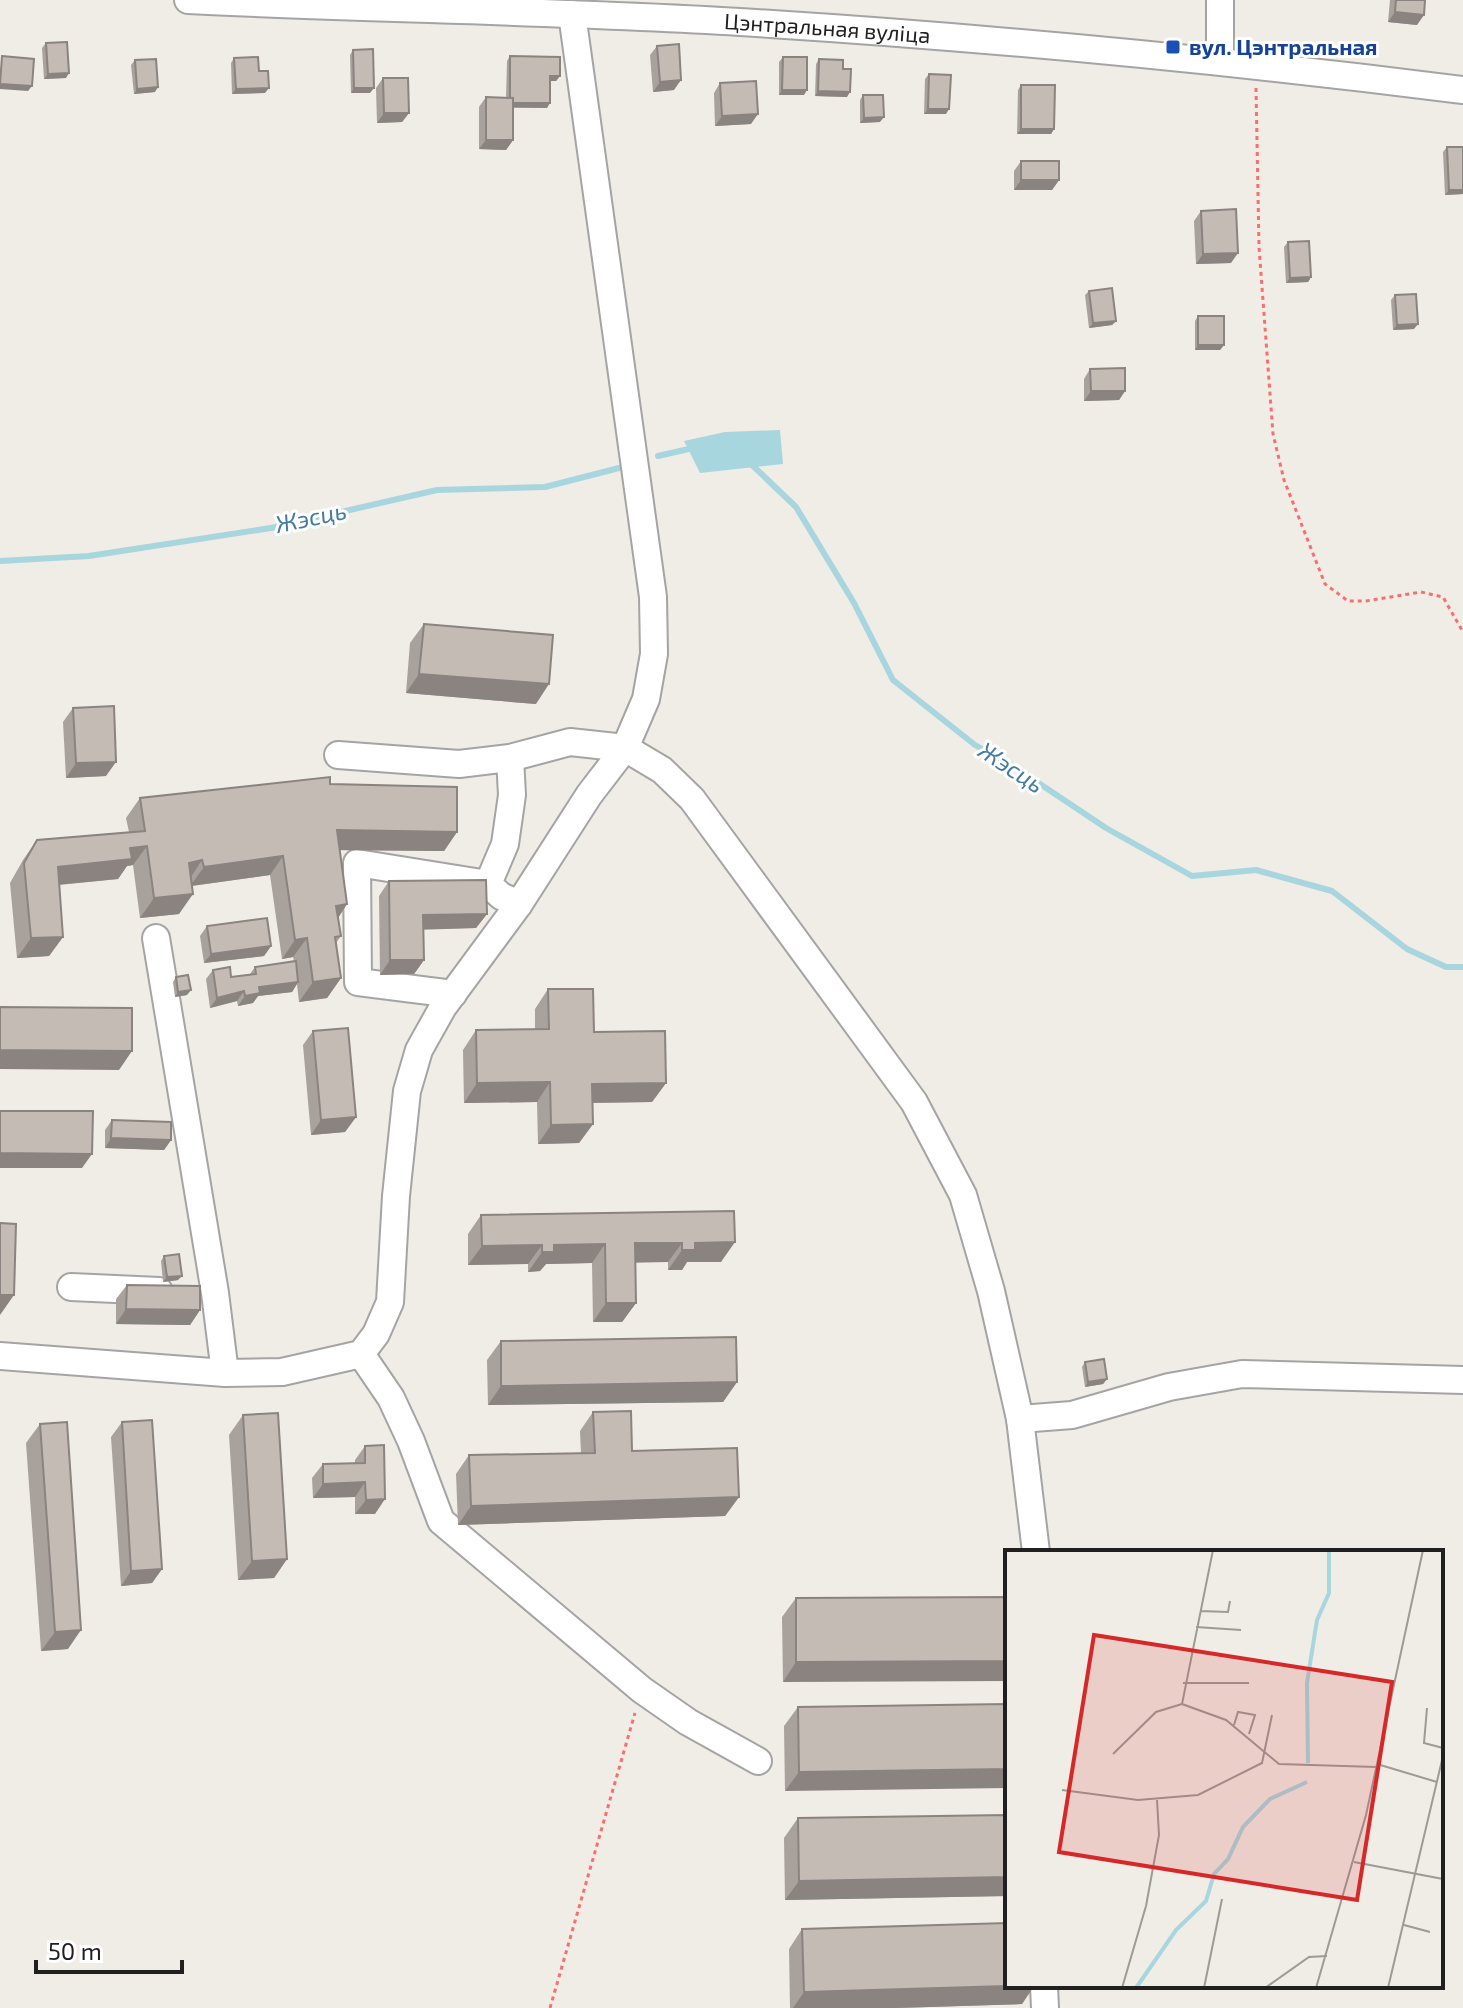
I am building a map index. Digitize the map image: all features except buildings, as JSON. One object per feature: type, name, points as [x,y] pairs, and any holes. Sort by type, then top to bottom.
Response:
[{"type":"street","name":"Цэнтральная вуліца","points":[[188,0],[409,10],[557,9],[899,33],[1256,64],[1463,90]]},
{"type":"street","points":[[1220,0],[1220,61]]},
{"type":"street","points":[[0,1356],[225,1373],[282,1372],[361,1354],[376,1334],[390,1302],[396,1196],[407,1091],[419,1050],[453,994],[519,904],[589,795],[625,748],[646,699],[654,654],[653,597],[557,9]]},
{"type":"street","points":[[338,755],[459,764],[510,758],[570,742],[625,748],[662,770],[692,799],[914,1102],[963,1195],[991,1291],[1020,1419],[1036,1550]]},
{"type":"street","points":[[488,884],[505,844],[512,795],[510,758]]},
{"type":"street","points":[[453,994],[358,982],[357,863],[488,884],[501,896],[519,904]]},
{"type":"street","points":[[156,938],[215,1293],[225,1373]]},
{"type":"street","points":[[71,1287],[215,1293]]},
{"type":"street","points":[[361,1354],[391,1398],[441,1521],[642,1690],[688,1722],[758,1761]]},
{"type":"street","points":[[1020,1419],[1072,1415],[1169,1387],[1242,1374],[1463,1380]]},
{"type":"street","points":[[1044,1988],[1045,2008]]},
{"type":"path","points":[[1256,64],[1259,247],[1273,434],[1284,480],[1325,584],[1348,601],[1421,592],[1443,597],[1463,632]]},
{"type":"path","points":[[550,2008],[642,1690]]},
{"type":"water","points":[[780,430],[783,464],[700,473],[684,441],[725,432]]},
{"type":"waterway","name":"Жэсць","points":[[658,456],[693,448]]},
{"type":"waterway","name":"Жэсць","points":[[751,464],[796,507],[854,603],[893,680],[975,745],[1016,768],[1106,828],[1192,876],[1256,870],[1332,891],[1407,949],[1446,967],[1463,967]]},
{"type":"waterway","name":"Жэсць","points":[[0,561],[89,556],[271,528],[437,490],[545,487],[619,468]]},
{"type":"place","name":"вул. Цэнтральная","points":[[1173,47]]}]
